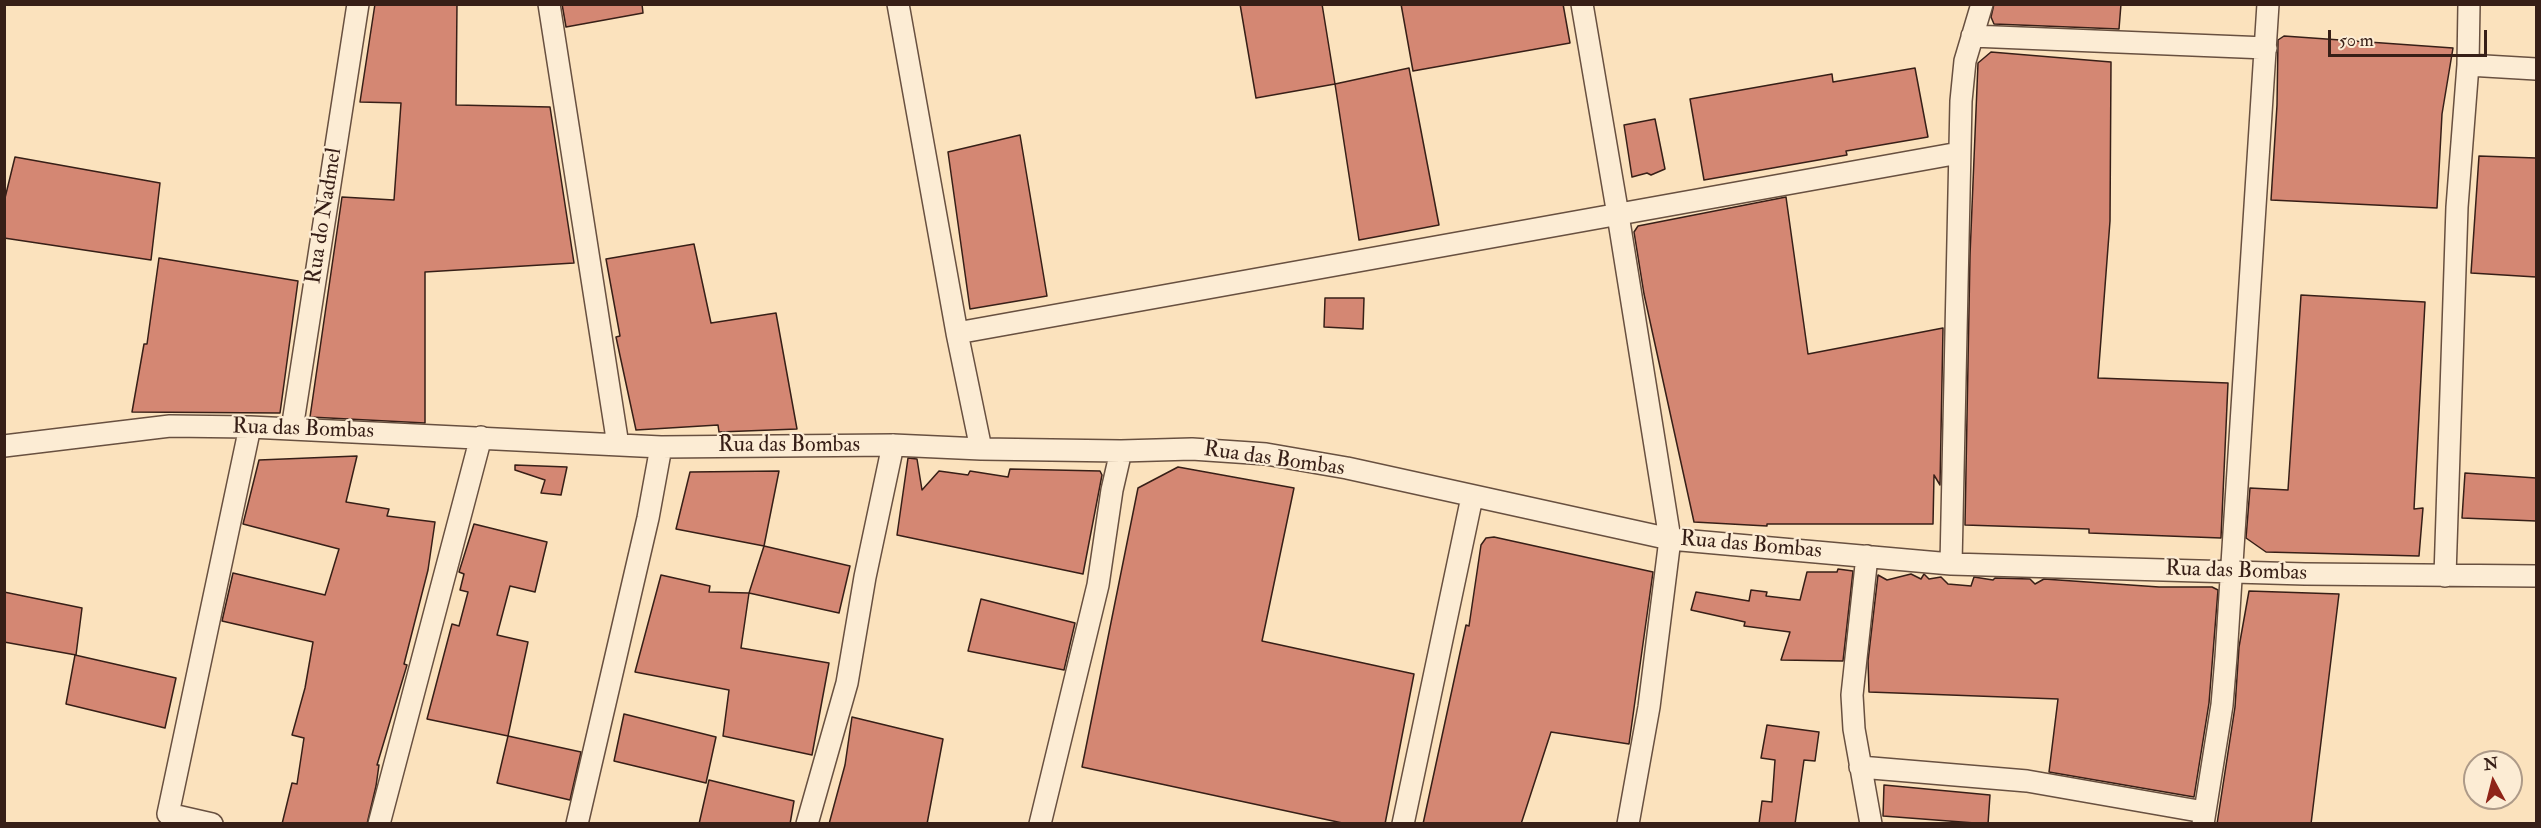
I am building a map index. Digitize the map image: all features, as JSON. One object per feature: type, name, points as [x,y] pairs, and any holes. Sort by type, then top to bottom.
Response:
[{"type":"street","name":"Rua do Nadmel","points":[[292,429],[358,4]]},
{"type":"street","points":[[549,4],[618,445]]},
{"type":"street","points":[[898,4],[957,333],[981,449]]},
{"type":"street","points":[[1582,4],[1670,539],[1649,707],[1628,824]]},
{"type":"street","points":[[1952,564],[1959,153],[1965,61],[1982,4]]},
{"type":"street","points":[[1860,767],[2027,781],[2203,818],[2222,705],[2268,4]]},
{"type":"street","points":[[2445,576],[2457,207],[2468,65],[2469,4]]},
{"type":"street","points":[[1972,36],[2266,48]]},
{"type":"street","points":[[2468,65],[2536,69]]},
{"type":"street","points":[[957,333],[1959,153]]},
{"type":"street","name":"Rua das Bombas","points":[[4,447],[170,426],[250,427],[661,447],[894,445],[1121,451],[1192,449],[1266,454],[1347,468],[1670,539],[1952,564],[2232,572],[2536,576]]},
{"type":"street","points":[[212,824],[167,819],[250,427]]},
{"type":"street","points":[[379,824],[481,437]]},
{"type":"street","points":[[807,824],[848,683],[865,577],[894,445]]},
{"type":"street","points":[[577,824],[648,518],[661,447]]},
{"type":"street","points":[[1040,824],[1098,585],[1112,490],[1121,451]]},
{"type":"street","points":[[1403,824],[1472,497]]},
{"type":"street","points":[[1867,556],[1852,695],[1854,729],[1871,824]]},
{"type":"building","points":[[375,4],[457,4],[456,105],[550,107],[574,263],[425,272],[425,423],[310,417],[342,197],[394,200],[401,103],[360,102]]},
{"type":"building","points":[[562,4],[642,4],[643,13],[566,27]]},
{"type":"building","points":[[1240,4],[1322,4],[1335,84],[1256,98]]},
{"type":"building","points":[[1401,4],[1563,4],[1570,43],[1413,71]]},
{"type":"building","points":[[1994,4],[2121,4],[2119,29],[1994,24],[1991,17]]},
{"type":"building","points":[[2284,36],[2453,48],[2442,114],[2437,208],[2271,200],[2277,105],[2278,40]]},
{"type":"building","points":[[1991,52],[2111,62],[2110,221],[2098,378],[2228,383],[2221,538],[2089,533],[2089,529],[1965,525],[1970,255],[1978,63]]},
{"type":"building","points":[[1409,68],[1439,225],[1359,240],[1335,84]]},
{"type":"building","points":[[1915,68],[1928,137],[1846,151],[1847,155],[1704,180],[1690,99],[1832,74],[1833,82]]},
{"type":"building","points":[[1655,119],[1665,169],[1651,175],[1647,173],[1632,177],[1624,125]]},
{"type":"building","points":[[1020,135],[1047,296],[970,309],[948,152]]},
{"type":"building","points":[[2479,156],[2536,158],[2536,277],[2471,273]]},
{"type":"building","points":[[15,157],[160,183],[151,260],[4,238],[4,202]]},
{"type":"building","points":[[1786,197],[1808,354],[1943,328],[1940,485],[1934,475],[1933,524],[1767,524],[1767,526],[1694,522],[1644,294],[1634,232],[1638,226]]},
{"type":"building","points":[[694,244],[711,323],[776,313],[797,429],[719,432],[718,425],[636,430],[616,337],[620,336],[606,259]]},
{"type":"building","points":[[159,258],[298,281],[280,413],[132,412],[144,344],[147,344]]},
{"type":"building","points":[[2301,295],[2425,302],[2414,509],[2423,508],[2419,556],[2266,552],[2246,538],[2250,488],[2288,490]]},
{"type":"building","points":[[1325,298],[1364,298],[1363,329],[1324,327]]},
{"type":"building","points":[[357,456],[346,502],[389,509],[387,516],[435,522],[428,570],[404,664],[407,665],[377,765],[379,765],[376,786],[367,824],[282,824],[292,783],[297,784],[304,738],[292,735],[305,688],[313,642],[222,621],[233,573],[325,595],[339,549],[243,524],[259,460]]},
{"type":"building","points":[[908,458],[917,459],[922,490],[939,471],[968,475],[970,471],[1008,477],[1010,469],[1100,471],[1102,475],[1083,574],[897,535]]},
{"type":"building","points":[[515,465],[567,467],[561,495],[541,493],[545,480],[515,470]]},
{"type":"building","points":[[1178,467],[1294,488],[1262,641],[1414,674],[1385,824],[1347,824],[1082,767],[1138,488]]},
{"type":"building","points":[[779,471],[764,546],[676,529],[690,472]]},
{"type":"building","points":[[2465,473],[2536,478],[2536,521],[2462,518]]},
{"type":"building","points":[[474,524],[547,542],[535,592],[510,586],[497,635],[528,642],[508,736],[427,719],[452,624],[459,626],[468,592],[460,590],[464,574],[459,572]]},
{"type":"building","points":[[1494,537],[1653,572],[1629,744],[1551,732],[1521,824],[1423,824],[1466,625],[1469,626],[1481,545],[1486,538]]},
{"type":"building","points":[[764,546],[850,566],[839,613],[749,593]]},
{"type":"building","points":[[1838,569],[1853,571],[1843,661],[1781,660],[1790,632],[1744,626],[1745,622],[1691,610],[1696,592],[1749,601],[1751,590],[1767,592],[1766,596],[1800,600],[1807,572],[1837,572]]},
{"type":"building","points":[[1911,574],[1921,579],[1924,574],[1929,579],[1941,577],[1948,584],[1971,586],[1974,577],[1993,580],[1995,578],[2030,579],[2035,584],[2044,579],[2159,587],[2212,587],[2218,590],[2209,703],[2194,797],[2049,772],[2058,699],[1869,692],[1868,661],[1878,575],[1887,580]]},
{"type":"building","points":[[661,575],[710,586],[709,592],[749,593],[741,648],[829,663],[812,755],[723,736],[729,690],[635,672]]},
{"type":"building","points":[[2249,591],[2339,594],[2311,824],[2217,824],[2235,707],[2239,647]]},
{"type":"building","points":[[4,592],[82,608],[76,655],[4,642]]},
{"type":"building","points":[[981,599],[1075,623],[1064,670],[968,651]]},
{"type":"building","points":[[75,655],[176,678],[165,728],[66,704]]},
{"type":"building","points":[[624,714],[716,737],[706,783],[614,761]]},
{"type":"building","points":[[852,717],[943,739],[927,824],[829,824],[845,765]]},
{"type":"building","points":[[1767,725],[1819,732],[1815,761],[1804,760],[1795,824],[1759,824],[1762,801],[1772,802],[1775,760],[1761,758]]},
{"type":"building","points":[[508,736],[581,752],[570,800],[497,783]]},
{"type":"building","points":[[709,780],[794,801],[790,824],[699,824]]},
{"type":"building","points":[[1884,785],[1990,795],[1988,824],[1883,816]]}]
